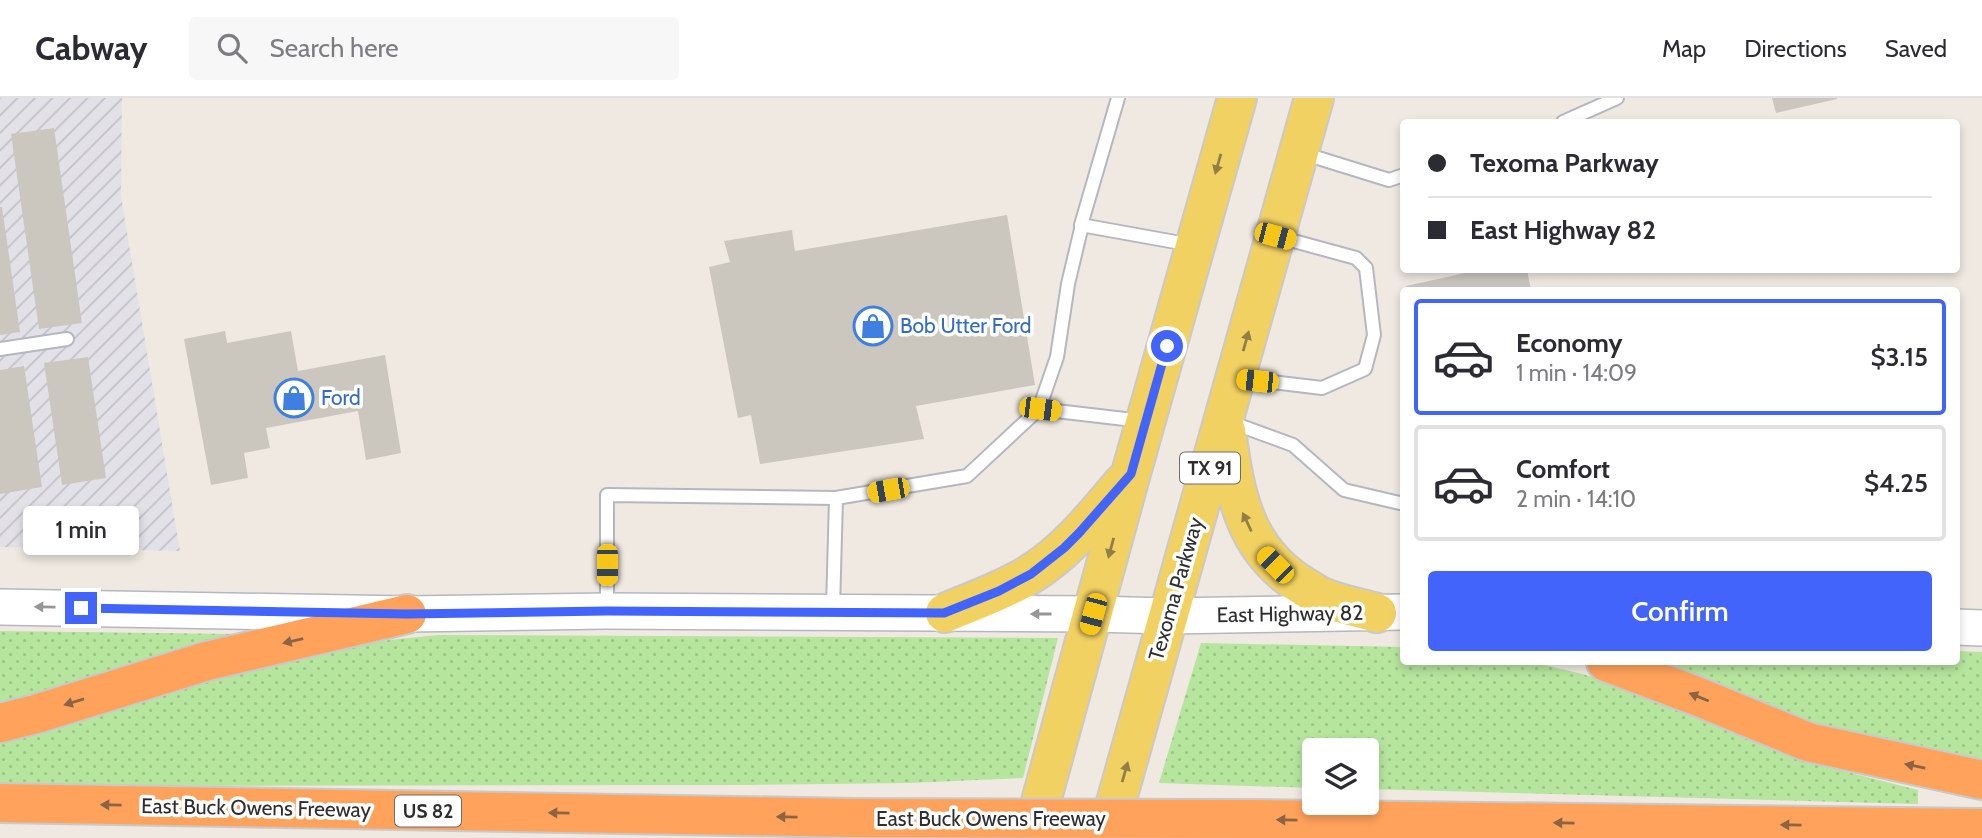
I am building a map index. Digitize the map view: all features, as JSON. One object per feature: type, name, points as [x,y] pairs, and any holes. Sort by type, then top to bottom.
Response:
[{"type":"highway","points":[[0,723],[207,661],[407,614]]},
{"type":"highway","points":[[1614,665],[1699,696],[1808,742],[1982,780]]},
{"type":"highway","name":"East Buck Owens Freeway","points":[[0,803],[855,818],[1250,819],[1982,828]]},
{"type":"main road","points":[[1031,838],[1237,98]]},
{"type":"main road","name":"Texoma Parkway","points":[[1106,838],[1314,98]]},
{"type":"main road","points":[[1224,420],[1232,473],[1244,516],[1262,552],[1288,577],[1323,598],[1390,612]]},
{"type":"main road","points":[[944,613],[999,591],[1031,574],[1093,519],[1131,474]]},
{"type":"main road","name":"East Highway 82","points":[[0,607],[407,614],[607,611],[1168,616],[1390,612]]},
{"type":"main road","points":[[1960,627],[1982,628]]},
{"type":"lane","points":[[607,611],[607,495],[836,498],[967,477],[1040,409],[1057,357],[1068,284],[1082,225],[1118,98]]},
{"type":"lane","points":[[1570,119],[1617,98]]},
{"type":"lane","points":[[1299,152],[1389,180],[1400,176]]},
{"type":"lane","points":[[1082,225],[1195,246]]},
{"type":"lane","points":[[1236,378],[1322,388],[1365,369],[1374,335],[1366,268],[1356,258],[1275,236]]},
{"type":"lane","points":[[0,349],[67,339]]},
{"type":"lane","points":[[1040,409],[1145,422]]},
{"type":"lane","points":[[1224,420],[1293,445],[1344,489],[1400,503]]},
{"type":"lane","points":[[832,612],[836,498]]},
{"type":"shaded area","points":[[0,98],[122,98],[121,196],[180,551],[0,547]]},
{"type":"green space","points":[[0,631],[235,634],[235,642],[0,711]]},
{"type":"green space","points":[[438,635],[1058,638],[1023,778],[750,785],[0,786],[0,741],[238,668],[389,640]]},
{"type":"green space","points":[[1201,643],[1400,647],[1400,665],[1544,665],[1639,690],[1775,748],[1847,772],[1918,790],[1918,804],[1379,789],[1379,738],[1302,738],[1302,788],[1159,783]]},
{"type":"green space","points":[[1960,651],[1982,652],[1982,774],[1830,736],[1667,668],[1666,665],[1960,665]]},
{"type":"building","points":[[1772,98],[1837,98],[1837,99],[1776,113]]},
{"type":"building","points":[[54,128],[82,323],[39,329],[11,134]]},
{"type":"building","points":[[0,207],[20,332],[0,335]]},
{"type":"building","name":"Bob Utter Ford","points":[[1007,215],[1035,385],[916,406],[924,439],[760,464],[751,415],[738,418],[709,267],[730,262],[724,241],[792,230],[795,251]]},
{"type":"building","points":[[1465,273],[1528,273],[1530,287],[1406,287]]},
{"type":"building","name":"Ford","points":[[225,331],[227,343],[291,331],[298,371],[385,355],[401,453],[366,460],[358,411],[266,428],[270,448],[244,453],[248,478],[211,485],[184,339]]},
{"type":"building","points":[[88,357],[106,478],[62,485],[44,363]]},
{"type":"building","points":[[24,366],[42,487],[0,494],[0,370]]},
{"type":"place","name":"Bob Utter Ford","points":[[873,326]]},
{"type":"place","name":"Ford","points":[[294,398]]},
{"type":"route","points":[[81,608],[407,614],[607,611],[944,613],[999,591],[1031,574],[1064,548],[1093,519],[1131,474],[1167,346]]}]
